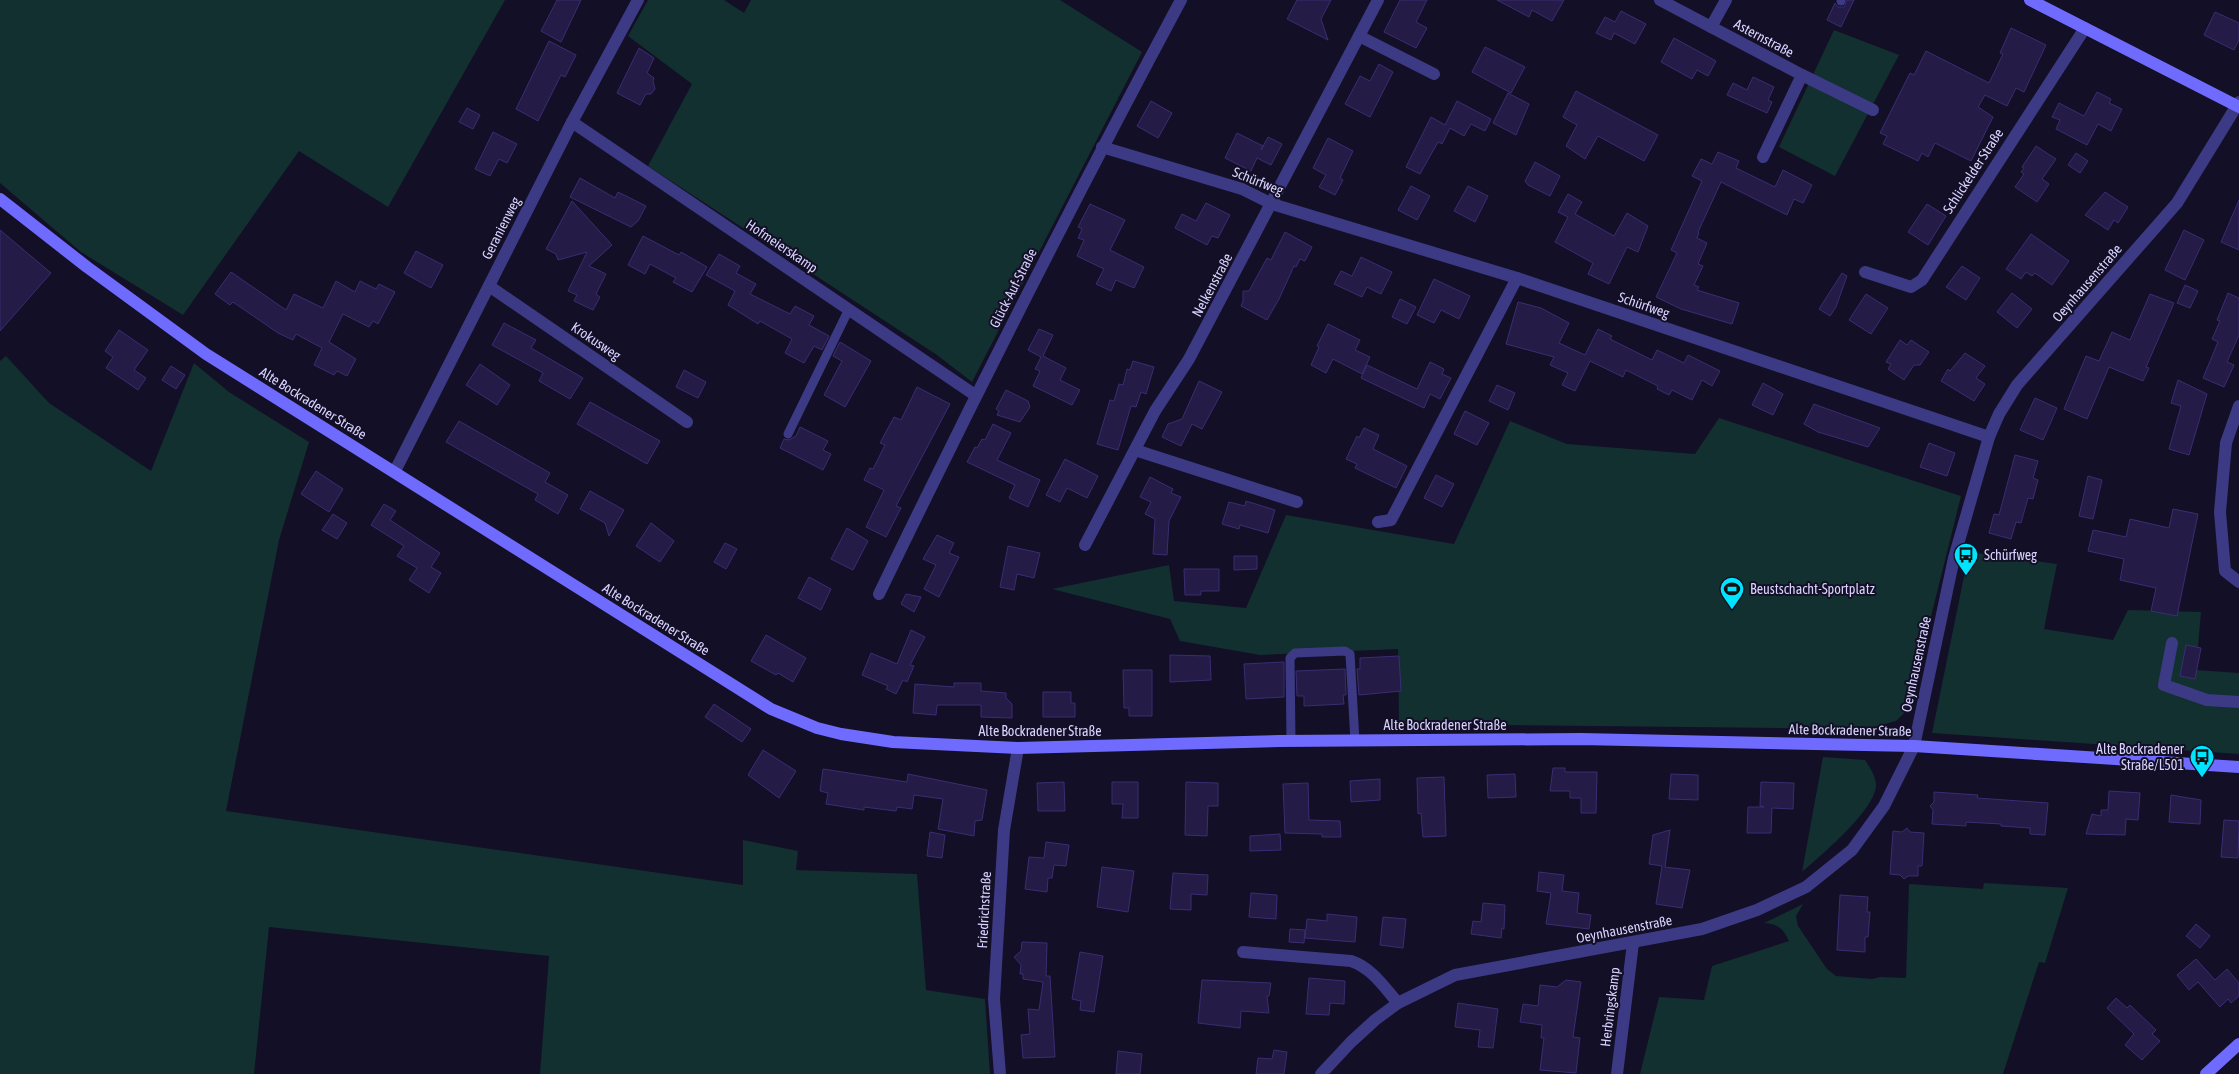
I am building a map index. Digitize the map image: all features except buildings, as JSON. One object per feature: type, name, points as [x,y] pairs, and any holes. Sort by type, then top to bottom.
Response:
[{"type":"street","name":"Geranienweg","points":[[395,471],[572,122],[638,0]]},
{"type":"street","name":"Glück-Auf-Straße","points":[[879,594],[975,396],[1102,147],[1181,0]]},
{"type":"street","name":"Nelkenstraße","points":[[1085,545],[1154,411],[1189,360],[1378,0]]},
{"type":"street","name":"Asternstraße","points":[[1660,0],[1802,75],[1763,157]]},
{"type":"street","name":"Asternstraße","points":[[1711,27],[1726,0]]},
{"type":"street","points":[[2030,0],[2238,105]]},
{"type":"street","name":"Schlickelder Straße","points":[[1865,272],[1911,287],[1922,280],[2084,28]]},
{"type":"street","points":[[1359,36],[1434,74]]},
{"type":"street","points":[[1802,75],[1873,110]]},
{"type":"street","name":"Oeynhausenstraße","points":[[1321,1074],[1351,1042],[1375,1020],[1398,1003],[1455,975],[1702,929],[1757,910],[1806,887],[1852,850],[1884,806],[1914,746],[1954,558],[1988,437],[1999,414],[2017,385],[2177,203],[2238,105]]},
{"type":"street","name":"Hofmeierskamp","points":[[572,122],[975,396]]},
{"type":"street","name":"Schürfweg","points":[[1102,147],[1242,189],[1272,204],[1517,278],[1988,437]]},
{"type":"street","name":"Alte Bockradener Straße","points":[[0,199],[87,267],[206,354],[771,709],[818,728],[841,734],[894,742],[1018,748],[1291,741],[1581,739],[1914,746],[2239,767]]},
{"type":"street","points":[[1378,522],[1391,520],[1517,278]]},
{"type":"street","name":"Krokusweg","points":[[488,286],[687,422]]},
{"type":"street","points":[[2239,406],[2226,443],[2220,512],[2225,571],[2239,582]]},
{"type":"street","points":[[1135,450],[1297,502]]},
{"type":"street","points":[[2172,643],[2164,685],[2207,700],[2239,702]]},
{"type":"street","name":"Friedrichstraße","points":[[1000,1074],[995,990],[1004,830],[1018,748]]},
{"type":"street","name":"Herbringskamp","points":[[1617,1074],[1633,943]]},
{"type":"street","points":[[1243,952],[1351,961],[1369,970],[1398,1003]]},
{"type":"street","points":[[2206,1074],[2239,1044]]},
{"type":"lane","points":[[788,434],[849,309]]},
{"type":"lane","points":[[1291,741],[1290,658],[1295,653],[1345,651],[1350,654],[1355,741]]},
{"type":"green space","points":[[0,0],[505,0],[388,207],[299,151],[183,315],[81,252],[0,183]]},
{"type":"green space","points":[[648,0],[724,0],[744,13],[751,0],[1060,0],[1142,52],[972,382],[937,355],[648,166],[692,84],[628,36]]},
{"type":"green space","points":[[1834,30],[1899,55],[1835,176],[1779,147]]},
{"type":"green space","points":[[6,356],[49,403],[151,471],[194,363],[229,392],[309,442],[279,540],[226,811],[743,885],[743,840],[798,851],[796,870],[917,874],[926,990],[985,999],[990,1074],[540,1074],[549,956],[269,927],[254,1074],[0,1074],[0,361]]},
{"type":"green space","points":[[1719,418],[1961,496],[1908,709],[1896,721],[1868,729],[1399,724],[1398,649],[1260,655],[1180,641],[1170,619],[1052,589],[1169,565],[1174,601],[1246,608],[1286,515],[1454,544],[1510,421],[1567,444],[1695,454]]},
{"type":"green space","points":[[1969,552],[2057,564],[2044,629],[2113,640],[2128,610],[2201,612],[2196,670],[2239,673],[2239,754],[1932,733]]},
{"type":"green space","points":[[1823,757],[1865,760],[1876,784],[1874,794],[1858,819],[1834,844],[1802,872]]},
{"type":"green space","points":[[1984,883],[2068,888],[2045,963],[2039,962],[2003,1074],[1640,1074],[1659,997],[1704,1000],[1712,966],[1789,941],[1780,928],[1764,923],[1803,904],[1796,916],[1798,926],[1827,969],[1836,976],[1872,979],[1880,977],[1906,978],[1909,884],[1983,889]]},
{"type":"place","name":"Schürfweg","points":[[1966,576]]},
{"type":"place","name":"Beustschacht-Sportplatz","points":[[1732,610]]},
{"type":"place","name":"Alte Bockradener Straße/L501","points":[[2202,778]]}]
